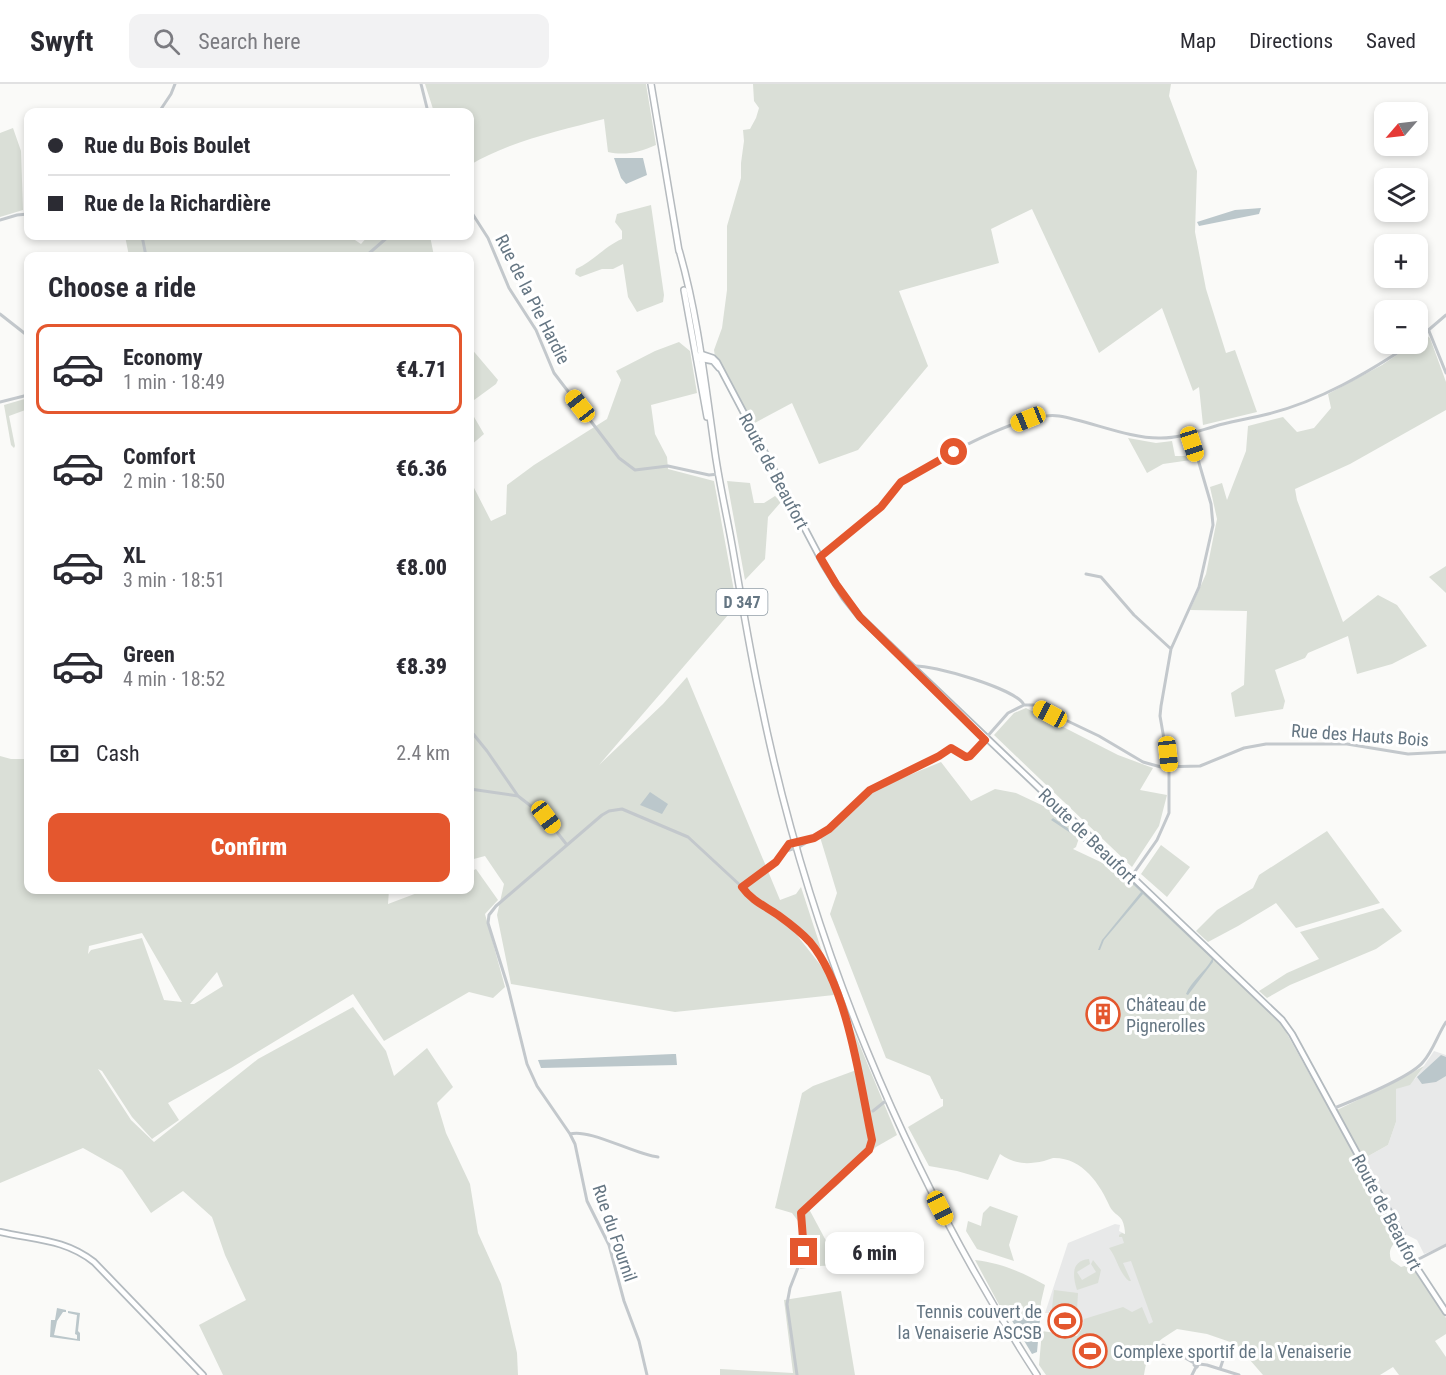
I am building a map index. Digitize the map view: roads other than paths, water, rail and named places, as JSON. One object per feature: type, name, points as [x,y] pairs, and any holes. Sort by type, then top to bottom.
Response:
[{"type":"main road","name":"D 347","points":[[651,84],[760,699],[796,845],[836,969],[888,1099],[967,1258],[1037,1375]]},
{"type":"street","points":[[162,108],[175,84]]},
{"type":"street","points":[[421,84],[427,108]]},
{"type":"street","points":[[0,220],[24,214]]},
{"type":"street","name":"Rue de la Pie Hardie","points":[[474,216],[488,238],[509,288],[536,330],[554,373],[619,458],[635,470],[668,466],[709,475],[719,474]]},
{"type":"street","points":[[370,252],[384,240]]},
{"type":"street","points":[[0,314],[24,333]]},
{"type":"street","points":[[1446,315],[1429,331],[1446,374]]},
{"type":"street","points":[[820,557],[881,507],[904,479],[971,443],[1031,418],[1047,415],[1062,417],[1152,438],[1170,437],[1269,414],[1310,400],[1366,372],[1395,354]]},
{"type":"street","name":"Route de Beaufort","points":[[699,357],[711,360],[719,368],[820,557],[860,617],[1282,1020],[1292,1034],[1400,1232],[1413,1262],[1446,1312]]},
{"type":"street","points":[[0,402],[24,396]]},
{"type":"street","points":[[1131,877],[1157,840],[1169,813],[1169,768],[1160,716],[1171,648],[1199,587],[1214,516],[1190,432]]},
{"type":"street","points":[[1086,574],[1101,577],[1134,615],[1171,648]]},
{"type":"street","name":"Rue des Hauts Bois","points":[[911,668],[930,667],[985,683],[1021,699],[1024,705],[1034,705],[1085,729],[1143,762],[1169,768],[1200,766],[1244,748],[1266,744],[1347,744],[1408,754],[1446,752]]},
{"type":"street","points":[[742,887],[776,862],[783,852],[814,838],[837,822],[858,799],[870,790],[951,748],[966,757],[970,756],[1008,713],[1024,705]]},
{"type":"street","points":[[474,735],[518,796],[546,817],[567,845]]},
{"type":"street","points":[[474,790],[518,796]]},
{"type":"street","name":"Rue du Fournil","points":[[647,1375],[639,1341],[624,1301],[609,1245],[587,1201],[581,1164],[570,1134],[531,1076],[523,1053],[508,987],[488,923],[493,908],[602,815],[622,808],[688,837],[757,902],[777,914],[810,943],[828,974],[844,1014],[872,1140],[869,1150],[804,1209],[800,1217],[804,1252],[790,1288],[787,1304],[797,1375]]},
{"type":"street","points":[[1332,1109],[1416,1069],[1426,1059],[1446,1022]]},
{"type":"street","points":[[873,1111],[888,1099]]},
{"type":"street","points":[[570,1134],[575,1132],[588,1135],[658,1157]]},
{"type":"street","points":[[0,1232],[58,1242],[82,1252],[203,1375]]},
{"type":"street","points":[[1413,1262],[1446,1245]]},
{"type":"street","points":[[1163,1345],[1196,1365],[1239,1375]]},
{"type":"street","points":[[1186,1358],[1192,1349]]},
{"type":"street","points":[[1220,1369],[1222,1355]]},
{"type":"street","points":[[1192,1375],[1196,1365]]},
{"type":"place","name":"Château de Pignerolles","points":[[1103,1014]]},
{"type":"place","name":"Tennis couvert de la Venaiserie ASCSB","points":[[1065,1321]]},
{"type":"place","name":"Complexe sportif de la Venaiserie","points":[[1090,1351]]}]
